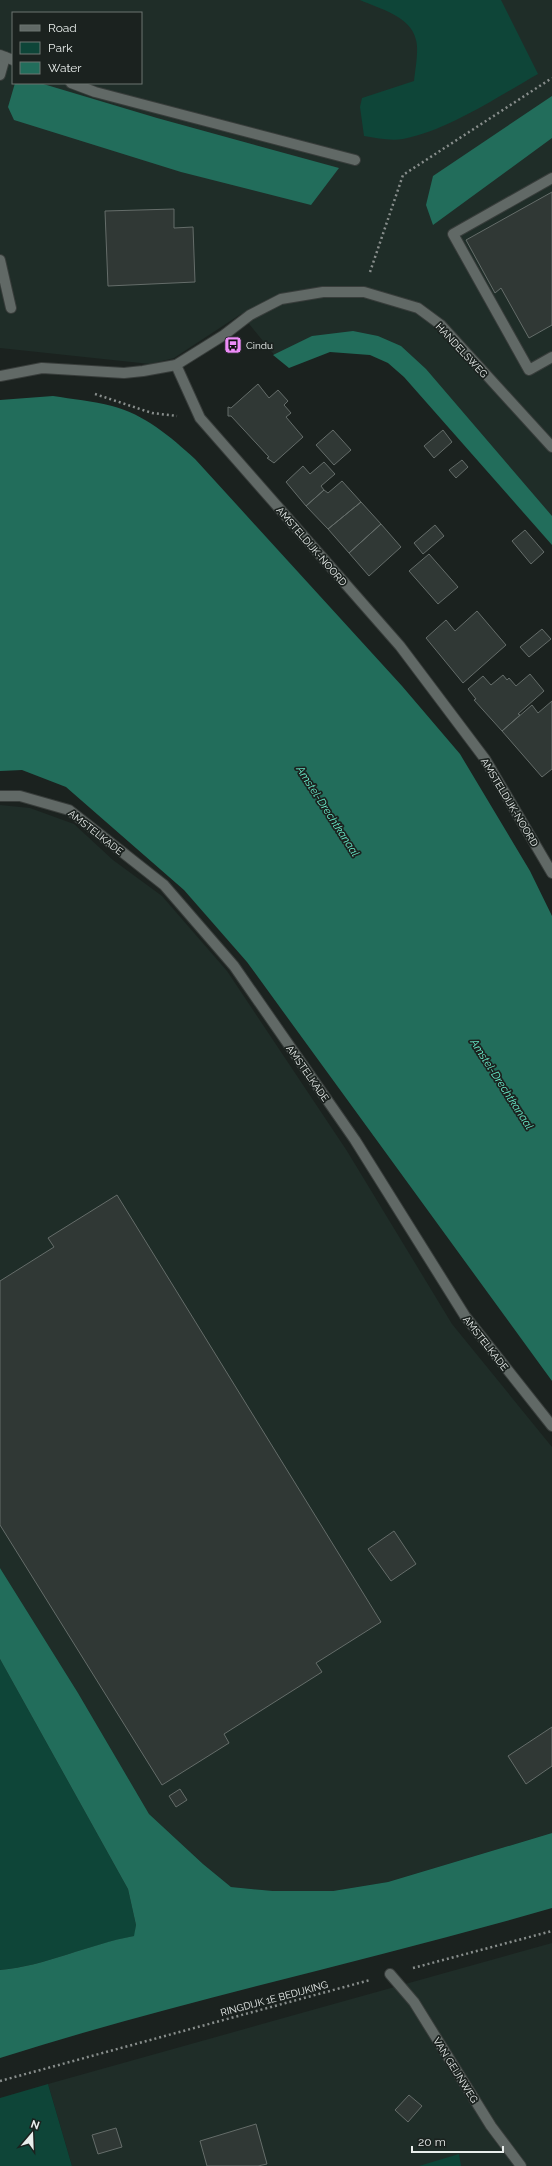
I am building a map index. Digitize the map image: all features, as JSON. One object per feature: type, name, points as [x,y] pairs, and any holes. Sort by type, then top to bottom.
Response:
[{"type":"street","points":[[0,75],[6,57]]},
{"type":"street","points":[[74,84],[95,92],[355,160]]},
{"type":"street","points":[[552,178],[453,234],[529,370],[552,357]]},
{"type":"street","points":[[0,260],[11,308]]},
{"type":"street","name":"HANDELSWEG","points":[[176,365],[250,315],[281,299],[323,292],[364,292],[418,308],[441,325],[552,447]]},
{"type":"street","points":[[0,376],[42,368],[124,373],[176,365]]},
{"type":"street","name":"AMSTELDIJK-NOORD","points":[[176,365],[200,418],[400,646],[485,759],[552,873]]},
{"type":"street","name":"AMSTELKADE","points":[[0,796],[20,796],[69,810],[164,885],[234,966],[355,1140],[465,1316],[552,1426]]},
{"type":"street","name":"VAN GEIJNWEG","points":[[390,1974],[414,2002],[491,2126],[521,2166]]},
{"type":"path","points":[[364,292],[403,175],[552,78]]},
{"type":"path","points":[[92,393],[152,412],[200,418]]},
{"type":"path","name":"RINGDIJK 1E BEDIJKING","points":[[0,2081],[552,1931]]},
{"type":"shaded area","points":[[0,0],[552,0],[552,530],[389,350],[336,345],[276,357],[241,314],[174,358],[150,364],[0,348]]},
{"type":"shaded area","points":[[0,805],[30,808],[74,824],[113,860],[162,896],[227,971],[347,1151],[452,1324],[552,1447],[552,1833],[388,1882],[333,1891],[273,1891],[231,1887],[203,1864],[149,1814],[78,1693],[0,1568]]},
{"type":"shaded area","points":[[552,1943],[552,2166],[72,2166],[48,2084]]},
{"type":"green space","points":[[360,0],[501,0],[538,74],[472,112],[437,129],[420,135],[393,140],[364,136],[360,107],[362,98],[414,81],[417,44],[413,32],[401,19],[394,14]]},
{"type":"green space","points":[[0,1659],[128,1889],[136,1925],[135,1936],[101,1944],[51,1960],[17,1968],[0,1970]]},
{"type":"green space","points":[[48,2084],[72,2166],[0,2166],[0,2098]]},
{"type":"green space","points":[[459,2154],[461,2166],[419,2166]]},
{"type":"water","points":[[15,84],[43,84],[157,118],[339,168],[311,205],[181,172],[14,120],[8,107]]},
{"type":"water","points":[[552,96],[552,138],[433,225],[426,205],[433,176]]},
{"type":"water","points":[[353,331],[378,336],[401,346],[426,369],[552,516],[552,545],[404,377],[388,363],[370,355],[330,352],[289,368],[273,355],[312,336]]},
{"type":"water","name":"Amstel-Drechtkanaal","points":[[53,396],[90,401],[124,410],[146,420],[167,435],[195,459],[402,686],[460,754],[530,871],[552,916],[552,1381],[247,962],[184,890],[66,787],[22,770],[0,771],[0,400]]},
{"type":"water","points":[[0,1568],[78,1693],[149,1814],[203,1864],[231,1887],[273,1891],[333,1891],[388,1882],[552,1833],[552,1908],[414,1946],[206,1999],[68,2037],[0,2058],[0,1970],[17,1968],[51,1960],[101,1944],[134,1936],[136,1925],[128,1889],[0,1659]]},
{"type":"building","points":[[552,192],[552,325],[529,338],[501,288],[495,293],[466,240]]},
{"type":"building","points":[[174,209],[174,228],[193,227],[195,282],[108,286],[105,211]]},
{"type":"building","points":[[258,384],[269,398],[278,390],[288,401],[284,405],[291,413],[286,417],[303,437],[274,463],[267,458],[269,457],[231,416],[228,416],[228,407],[231,408]]},
{"type":"building","points":[[333,430],[351,450],[334,465],[316,445]]},
{"type":"building","points":[[443,430],[452,442],[434,458],[424,446]]},
{"type":"building","points":[[462,460],[468,467],[456,478],[449,470]]},
{"type":"building","points":[[324,462],[335,474],[321,486],[324,490],[306,506],[286,482],[303,466],[310,474]]},
{"type":"building","points":[[342,481],[361,502],[328,529],[306,506],[324,490],[328,493]]},
{"type":"building","points":[[361,502],[381,524],[349,553],[328,529]]},
{"type":"building","points":[[381,524],[401,547],[369,576],[349,553]]},
{"type":"building","points":[[435,525],[444,536],[423,554],[414,543]]},
{"type":"building","points":[[525,530],[544,552],[531,564],[512,541]]},
{"type":"building","points":[[429,554],[458,587],[438,604],[409,571]]},
{"type":"building","points":[[477,611],[506,645],[463,683],[426,638],[446,620],[455,631]]},
{"type":"building","points":[[542,629],[551,639],[529,657],[520,647]]},
{"type":"building","points":[[530,674],[544,691],[518,714],[520,715],[502,731],[474,700],[476,699],[468,689],[483,676],[491,685],[503,675],[507,680],[509,678],[516,686]]},
{"type":"building","points":[[552,701],[552,769],[542,777],[502,731],[532,705],[538,713]]},
{"type":"building","points":[[117,1195],[381,1622],[316,1663],[322,1672],[224,1734],[229,1743],[162,1785],[0,1525],[0,1281],[54,1247],[48,1238]]},
{"type":"building","points":[[394,1531],[416,1564],[391,1581],[368,1549]]},
{"type":"building","points":[[552,1727],[552,1766],[526,1784],[508,1756]]},
{"type":"building","points":[[180,1789],[187,1800],[176,1807],[169,1796]]},
{"type":"building","points":[[409,2095],[422,2106],[408,2122],[395,2110]]},
{"type":"building","points":[[256,2124],[267,2164],[258,2166],[207,2166],[200,2141]]},
{"type":"building","points":[[116,2128],[122,2147],[98,2154],[92,2135]]},
{"type":"place","name":"Cindu","points":[[233,345]]}]
